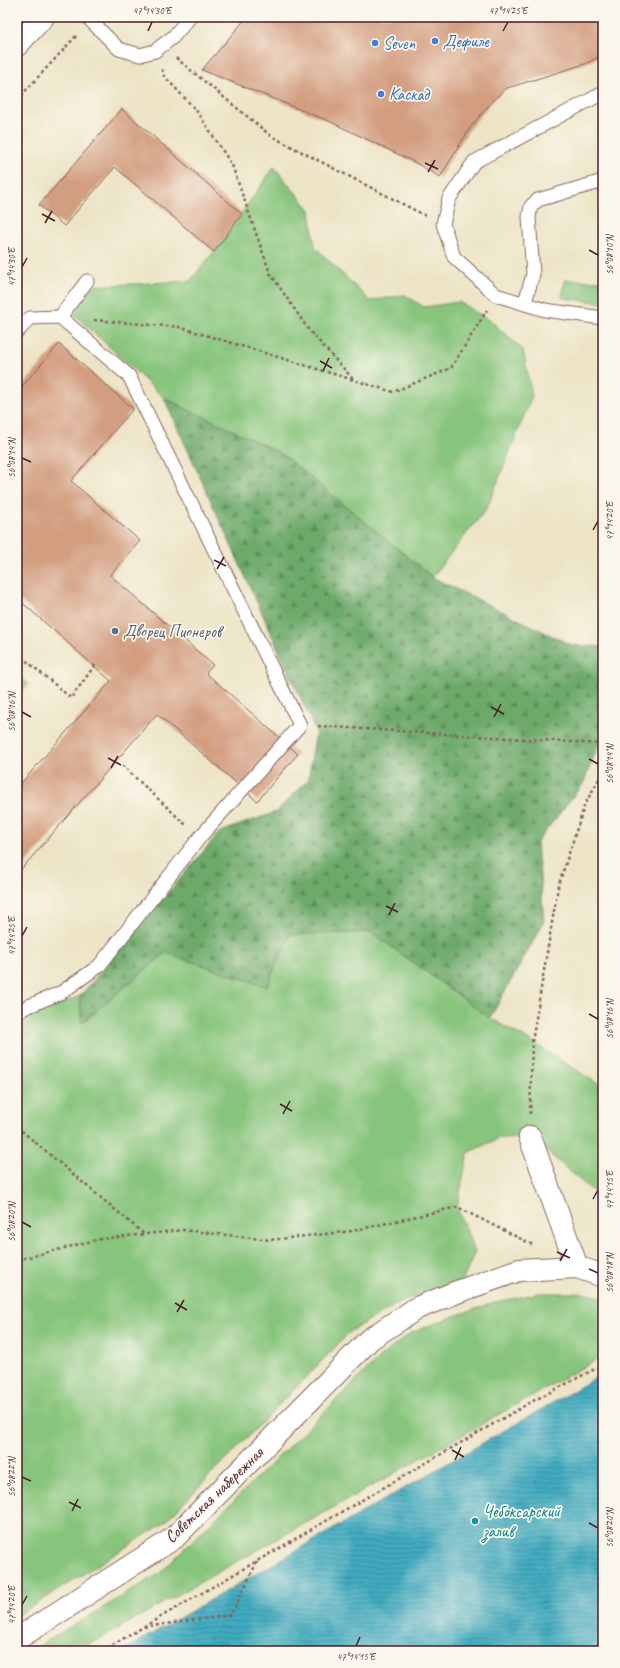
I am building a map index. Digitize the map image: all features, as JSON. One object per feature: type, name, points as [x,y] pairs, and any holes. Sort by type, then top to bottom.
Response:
[{"type":"street","points":[[17,45],[43,17]]},
{"type":"street","points":[[530,1137],[577,1267],[603,1276]]},
{"type":"street","name":"Советская набережная","points":[[17,1639],[174,1538],[370,1339],[417,1308],[464,1289],[519,1270],[577,1267]]},
{"type":"lane","points":[[85,23],[119,49],[140,55],[158,49],[173,37],[190,17]]},
{"type":"lane","points":[[603,93],[474,162],[449,199],[443,224],[454,257],[496,295],[525,302],[546,310],[603,318]]},
{"type":"lane","points":[[525,302],[533,274],[528,217],[531,206],[538,200],[603,181]]},
{"type":"lane","points":[[60,317],[87,281]]},
{"type":"lane","points":[[17,332],[30,318],[60,317],[129,376],[300,725],[200,838],[99,966],[62,992],[17,1011]]},
{"type":"path","points":[[17,100],[85,23]]},
{"type":"path","points":[[158,49],[272,136],[443,224]]},
{"type":"path","points":[[158,49],[164,76],[196,110],[232,165],[270,273],[308,329],[353,380]]},
{"type":"path","points":[[60,317],[180,327],[393,392],[451,368],[496,295]]},
{"type":"path","points":[[17,654],[71,698],[95,665]]},
{"type":"path","points":[[300,725],[603,744]]},
{"type":"path","points":[[122,766],[200,838]]},
{"type":"path","points":[[530,1137],[532,1042],[558,887],[585,804],[603,772]]},
{"type":"path","points":[[17,1126],[144,1234]]},
{"type":"path","points":[[17,1260],[100,1239],[183,1230],[270,1240],[352,1231],[457,1207],[534,1246]]},
{"type":"path","points":[[102,1651],[531,1402],[595,1369],[603,1367]]},
{"type":"path","points":[[143,1627],[231,1616],[257,1561]]},
{"type":"green space","points":[[274,167],[310,210],[315,247],[370,301],[405,295],[424,307],[459,302],[491,321],[523,350],[532,396],[487,508],[432,577],[281,453],[164,398],[73,313],[93,286],[190,281],[214,252]]},
{"type":"green space","points":[[565,280],[603,281],[603,303],[562,298]]},
{"type":"green space","points":[[164,398],[281,453],[432,577],[571,645],[603,647],[603,734],[583,784],[537,842],[544,922],[490,1018],[371,932],[289,935],[267,987],[166,953],[81,1023],[80,996],[220,832],[276,812],[308,780],[316,732]]},
{"type":"green space","points":[[17,674],[28,684],[17,697]]},
{"type":"green space","points":[[371,932],[490,1018],[532,1042],[603,1087],[603,1200],[530,1137],[499,1138],[468,1153],[457,1207],[475,1252],[463,1280],[403,1301],[352,1330],[164,1523],[17,1616],[17,1023],[80,996],[82,1023],[166,952],[267,987],[288,934]]},
{"type":"green space","points":[[539,1293],[581,1293],[603,1297],[603,1356],[78,1651],[31,1651],[159,1574],[381,1356],[411,1333],[451,1317],[497,1302]]},
{"type":"water","name":"Чебоксарский залив","points":[[603,1375],[603,1651],[122,1651],[599,1376]]},
{"type":"building","name":"Каскад","points":[[247,17],[603,17],[603,55],[585,64],[507,88],[493,100],[470,128],[440,177],[414,162],[331,122],[202,70]]},
{"type":"building","points":[[122,109],[242,214],[214,252],[115,167],[64,226],[39,205]]},
{"type":"building","name":"Дворец Пионеров","points":[[59,344],[133,409],[71,481],[140,541],[110,575],[213,665],[206,673],[298,754],[257,801],[157,714],[17,874],[17,788],[111,681],[17,598],[17,392]]},
{"type":"place","name":"Дефиле","points":[[435,41]]},
{"type":"place","name":"Seven","points":[[375,43]]},
{"type":"place","name":"Каскад","points":[[381,94]]},
{"type":"place","name":"Дворец Пионеров","points":[[115,631]]},
{"type":"place","name":"Чебоксарский залив","points":[[475,1521]]}]
